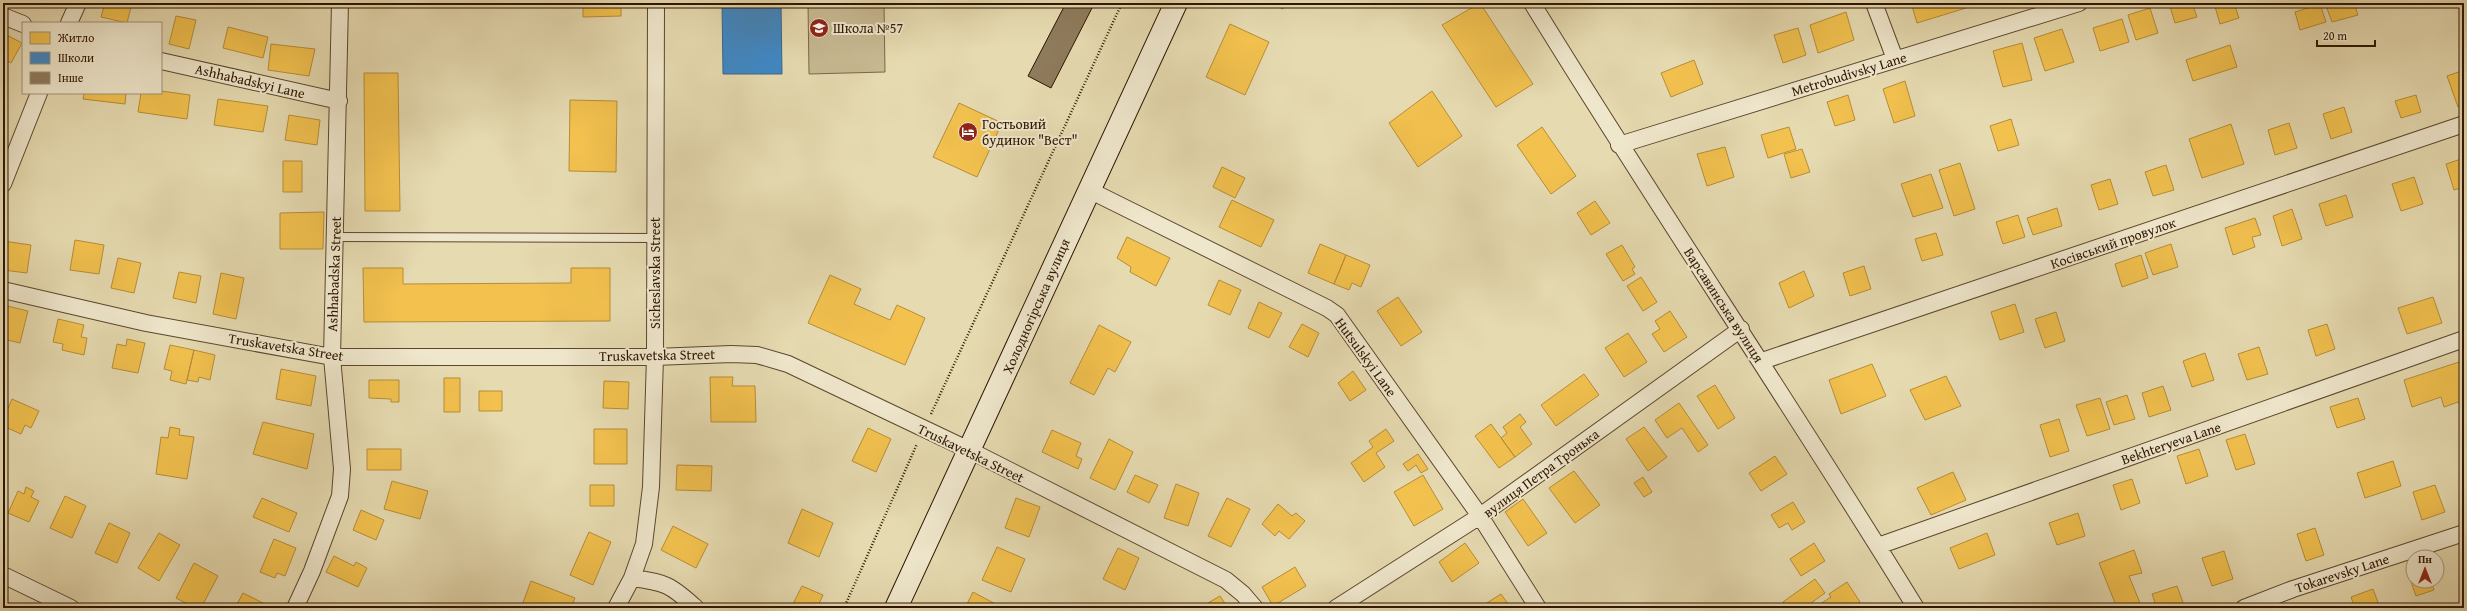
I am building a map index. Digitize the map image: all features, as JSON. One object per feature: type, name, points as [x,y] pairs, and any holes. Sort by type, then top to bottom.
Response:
[{"type":"main road","name":"Холодногірська вулиця","points":[[896,608],[970,451],[1176,3]]},
{"type":"street","points":[[69,22],[78,3]]},
{"type":"street","name":"Ashhabadska Street","points":[[294,608],[312,571],[340,496],[342,469],[332,357],[339,101],[340,3]]},
{"type":"street","name":"Sicheslavska Street","points":[[616,608],[632,578],[644,544],[651,487],[655,357],[656,3]]},
{"type":"street","name":"Варсавинська вулиця","points":[[1532,3],[1618,144],[1762,361],[1916,608]]},
{"type":"street","points":[[1874,3],[1896,59]]},
{"type":"street","name":"Metrobudivsky Lane","points":[[1618,144],[2079,3]]},
{"type":"street","points":[[3,16],[22,24]]},
{"type":"street","name":"Ashhabadskyi Lane","points":[[162,61],[339,101]]},
{"type":"street","points":[[3,184],[39,94]]},
{"type":"street","name":"Косівський провулок","points":[[1762,361],[2464,124]]},
{"type":"street","name":"Hutsulskyi Lane","points":[[1089,190],[1327,308],[1337,315],[1480,516],[1538,608]]},
{"type":"street","name":"Truskavetska Street","points":[[3,290],[146,323],[332,357],[655,357],[731,354],[770,358],[788,364],[970,451],[1226,580],[1243,594],[1254,608]]},
{"type":"street","name":"вулиця Петра Тронька","points":[[1336,608],[1480,516],[1741,330]]},
{"type":"street","name":"Bekhteryeva Lane","points":[[1878,546],[2464,339]]},
{"type":"street","name":"Tokarevsky Lane","points":[[2244,608],[2293,589],[2464,533]]},
{"type":"street","points":[[3,575],[71,608]]},
{"type":"street","points":[[632,578],[660,582],[675,589],[696,608]]},
{"type":"lane","points":[[335,237],[655,238]]},
{"type":"path","points":[[844,608],[924,429],[1122,3]]},
{"type":"shaded area","points":[[808,3],[884,3],[885,72],[809,74]]},
{"type":"building: Житло","points":[[105,3],[132,3],[127,22],[101,17]]},
{"type":"building: Житло","points":[[583,3],[621,3],[621,16],[583,17]]},
{"type":"building: Житло","points":[[1270,3],[1285,3],[1283,9]]},
{"type":"building: Житло","points":[[1480,3],[1533,84],[1496,107],[1442,25]]},
{"type":"building: Житло","points":[[1917,3],[1964,3],[1966,8],[1917,23],[1912,6]]},
{"type":"building: Житло","points":[[2169,3],[2192,3],[2197,17],[2175,23]]},
{"type":"building: Житло","points":[[2214,3],[2234,3],[2239,18],[2220,24]]},
{"type":"building: Житло","points":[[2325,3],[2354,3],[2358,15],[2332,22]]},
{"type":"building: Житло","points":[[2320,4],[2326,22],[2300,30],[2295,12]]},
{"type":"building: Житло","points":[[2150,8],[2158,33],[2136,40],[2128,15]]},
{"type":"building: Житло","points":[[1846,12],[1854,40],[1818,53],[1810,25]]},
{"type":"building: Житло","points":[[176,16],[196,20],[189,49],[169,44]]},
{"type":"building: Житло","points":[[2122,19],[2129,42],[2100,51],[2093,28]]},
{"type":"building: Житло","points":[[1230,24],[1269,42],[1245,95],[1206,77]]},
{"type":"building: Житло","points":[[228,27],[268,37],[263,58],[223,48]]},
{"type":"building: Житло","points":[[1798,28],[1806,55],[1783,63],[1774,35]]},
{"type":"building: Житло","points":[[2062,29],[2074,62],[2045,71],[2034,38]]},
{"type":"building: Житло","points":[[3,33],[22,43],[11,63],[3,59]]},
{"type":"building: Житло","points":[[2022,43],[2032,80],[2003,87],[1993,51]]},
{"type":"building: Житло","points":[[271,44],[315,49],[309,76],[268,70]]},
{"type":"building: Житло","points":[[2230,45],[2237,67],[2193,81],[2186,60]]},
{"type":"building: Житло","points":[[1694,60],[1703,84],[1671,97],[1661,73]]},
{"type":"building: Житло","points":[[2464,70],[2464,105],[2458,107],[2447,76]]},
{"type":"building: Житло","points":[[364,73],[398,73],[400,211],[365,211]]},
{"type":"building: Житло","points":[[1905,81],[1915,116],[1894,123],[1883,89]]},
{"type":"building: Житло","points":[[162,91],[190,95],[187,119],[138,112],[141,94],[162,94]]},
{"type":"building: Житло","points":[[1432,91],[1462,136],[1418,167],[1389,123]]},
{"type":"building: Житло","points":[[84,94],[126,94],[125,104],[83,99]]},
{"type":"building: Житло","points":[[1848,95],[1855,120],[1835,126],[1827,102]]},
{"type":"building: Житло","points":[[2416,95],[2421,112],[2401,118],[2395,101]]},
{"type":"building: Житло","points":[[218,99],[268,106],[263,132],[214,125]]},
{"type":"building: Житло","points":[[570,100],[617,101],[616,172],[569,171]]},
{"type":"building: Житло","points":[[959,103],[1002,123],[977,177],[933,157]]},
{"type":"building: Житло","points":[[2344,107],[2352,132],[2331,139],[2323,114]]},
{"type":"building: Житло","points":[[289,115],[320,120],[317,145],[285,140]]},
{"type":"building: Житло","points":[[2011,119],[2019,145],[1998,151],[1990,126]]},
{"type":"building: Житло","points":[[2289,123],[2297,148],[2275,155],[2268,130]]},
{"type":"building: Житло","points":[[2231,124],[2244,164],[2202,178],[2189,139]]},
{"type":"building: Житло","points":[[1542,127],[1576,176],[1551,194],[1517,145]]},
{"type":"building: Житло","points":[[1789,127],[1796,149],[1768,158],[1761,135]]},
{"type":"building: Житло","points":[[1725,147],[1734,177],[1707,186],[1697,154]]},
{"type":"building: Житло","points":[[1802,149],[1810,172],[1791,178],[1784,154]]},
{"type":"building: Житло","points":[[2464,158],[2464,187],[2454,190],[2446,164]]},
{"type":"building: Житло","points":[[283,161],[302,161],[302,192],[283,192]]},
{"type":"building: Житло","points":[[1960,163],[1975,209],[1954,216],[1939,170]]},
{"type":"building: Житло","points":[[2166,165],[2174,190],[2153,196],[2145,172]]},
{"type":"building: Житло","points":[[1222,167],[1245,178],[1235,198],[1213,187]]},
{"type":"building: Житло","points":[[1931,174],[1943,208],[1913,217],[1901,184]]},
{"type":"building: Житло","points":[[2414,177],[2423,204],[2401,211],[2392,184]]},
{"type":"building: Житло","points":[[2110,179],[2118,204],[2099,210],[2091,185]]},
{"type":"building: Житло","points":[[2346,195],[2353,217],[2326,226],[2319,204]]},
{"type":"building: Житло","points":[[1232,200],[1274,220],[1261,247],[1219,227]]},
{"type":"building: Житло","points":[[1595,201],[1610,223],[1591,235],[1577,213]]},
{"type":"building: Житло","points":[[2057,208],[2062,226],[2033,235],[2027,218]]},
{"type":"building: Житло","points":[[2292,209],[2302,239],[2282,246],[2273,216]]},
{"type":"building: Житло","points":[[324,212],[323,249],[280,249],[280,213]]},
{"type":"building: Житло","points":[[2018,215],[2025,237],[2003,244],[1996,222]]},
{"type":"building: Житло","points":[[2255,218],[2261,235],[2252,237],[2255,247],[2233,255],[2225,228]]},
{"type":"building: Житло","points":[[1936,233],[1943,255],[1922,261],[1915,239]]},
{"type":"building: Житло","points":[[1127,237],[1170,258],[1156,286],[1130,272],[1131,267],[1117,258]]},
{"type":"building: Житло","points":[[75,240],[104,245],[99,274],[70,270]]},
{"type":"building: Житло","points":[[3,241],[31,245],[27,273],[3,270]]},
{"type":"building: Житло","points":[[1320,244],[1346,255],[1334,284],[1308,273]]},
{"type":"building: Житло","points":[[2171,244],[2178,267],[2153,275],[2145,253]]},
{"type":"building: Житло","points":[[1622,245],[1635,267],[1632,269],[1635,274],[1623,281],[1606,254]]},
{"type":"building: Житло","points":[[1346,255],[1370,265],[1361,287],[1352,283],[1349,290],[1334,284]]},
{"type":"building: Житло","points":[[2141,255],[2148,278],[2122,287],[2115,264]]},
{"type":"building: Житло","points":[[118,258],[141,263],[134,293],[111,288]]},
{"type":"building: Житло","points":[[1864,266],[1871,289],[1850,296],[1843,273]]},
{"type":"building: Житло","points":[[363,268],[403,268],[403,284],[571,283],[571,268],[610,268],[610,321],[364,322]]},
{"type":"building: Житло","points":[[1804,271],[1814,296],[1789,308],[1779,283]]},
{"type":"building: Житло","points":[[179,272],[201,276],[196,303],[173,298]]},
{"type":"building: Житло","points":[[221,273],[244,278],[236,319],[213,314]]},
{"type":"building: Житло","points":[[830,275],[861,289],[854,304],[890,320],[897,305],[925,318],[905,365],[808,323]]},
{"type":"building: Житло","points":[[1641,277],[1657,302],[1643,311],[1627,286]]},
{"type":"building: Житло","points":[[1219,280],[1241,290],[1230,315],[1208,305]]},
{"type":"building: Житло","points":[[2464,284],[2464,301],[2459,286]]},
{"type":"building: Житло","points":[[1398,297],[1422,332],[1401,346],[1377,311]]},
{"type":"building: Житло","points":[[2433,297],[2442,323],[2407,334],[2398,308]]},
{"type":"building: Житло","points":[[1259,302],[1282,313],[1269,338],[1248,328]]},
{"type":"building: Житло","points":[[2015,304],[2024,332],[2000,340],[1991,312]]},
{"type":"building: Житло","points":[[3,305],[28,311],[20,343],[3,339]]},
{"type":"building: Житло","points":[[1670,311],[1687,337],[1664,352],[1652,334],[1660,329],[1655,321]]},
{"type":"building: Житло","points":[[2056,312],[2065,341],[2045,348],[2035,319]]},
{"type":"building: Житло","points":[[58,319],[84,325],[81,337],[87,338],[84,355],[62,350],[63,344],[53,342]]},
{"type":"building: Житло","points":[[1302,324],[1319,333],[1308,357],[1289,347]]},
{"type":"building: Житло","points":[[2327,324],[2335,349],[2316,356],[2308,330]]},
{"type":"building: Житло","points":[[1099,325],[1131,342],[1115,372],[1108,368],[1094,395],[1070,383]]},
{"type":"building: Житло","points":[[1628,333],[1647,362],[1624,377],[1605,348]]},
{"type":"building: Житло","points":[[127,339],[145,343],[138,373],[112,368],[117,344],[126,346]]},
{"type":"building: Житло","points":[[170,345],[194,350],[186,384],[170,380],[172,371],[164,369]]},
{"type":"building: Житло","points":[[2259,347],[2268,374],[2247,380],[2238,354]]},
{"type":"building: Житло","points":[[194,350],[215,355],[210,380],[199,377],[198,382],[187,380]]},
{"type":"building: Житло","points":[[2205,353],[2214,380],[2192,387],[2183,361]]},
{"type":"building: Житло","points":[[2459,362],[2464,378],[2464,400],[2444,407],[2441,397],[2412,407],[2404,380]]},
{"type":"building: Житло","points":[[1872,364],[1886,396],[1841,414],[1829,380]]},
{"type":"building: Житло","points":[[281,369],[316,376],[311,406],[276,399]]},
{"type":"building: Житло","points":[[1353,371],[1366,390],[1350,401],[1338,383]]},
{"type":"building: Житло","points":[[1584,374],[1599,395],[1556,426],[1541,405]]},
{"type":"building: Житло","points":[[1946,376],[1961,406],[1925,420],[1910,390]]},
{"type":"building: Житло","points":[[710,377],[733,377],[732,386],[755,386],[756,422],[711,422]]},
{"type":"building: Житло","points":[[444,378],[460,378],[460,412],[444,412]]},
{"type":"building: Житло","points":[[369,380],[399,380],[399,402],[391,402],[391,399],[369,398]]},
{"type":"building: Житло","points":[[604,381],[629,382],[628,409],[603,408]]},
{"type":"building: Житло","points":[[1715,385],[1735,418],[1718,429],[1697,396]]},
{"type":"building: Житло","points":[[2163,386],[2171,410],[2149,417],[2142,393]]},
{"type":"building: Житло","points":[[479,391],[502,391],[502,411],[479,411]]},
{"type":"building: Житло","points":[[2127,395],[2135,419],[2114,425],[2106,402]]},
{"type":"building: Житло","points":[[2100,398],[2110,429],[2087,436],[2076,405]]},
{"type":"building: Житло","points":[[2358,398],[2365,419],[2337,428],[2330,407]]},
{"type":"building: Житло","points":[[12,399],[39,411],[31,428],[25,425],[21,434],[3,426],[3,420]]},
{"type":"building: Житло","points":[[1679,403],[1708,445],[1698,452],[1682,428],[1667,438],[1655,420]]},
{"type":"building: Житло","points":[[1520,414],[1526,422],[1520,427],[1532,444],[1515,457],[1501,438],[1507,433],[1503,427]]},
{"type":"building: Житло","points":[[2059,419],[2069,451],[2050,457],[2040,425]]},
{"type":"building: Житло","points":[[263,422],[314,434],[307,469],[253,454]]},
{"type":"building: Житло","points":[[1491,424],[1515,457],[1499,468],[1475,436]]},
{"type":"building: Житло","points":[[170,427],[180,429],[179,435],[194,437],[187,479],[156,474],[161,437],[168,438]]},
{"type":"building: Житло","points":[[1644,427],[1667,457],[1648,471],[1626,439]]},
{"type":"building: Житло","points":[[868,428],[891,439],[876,472],[852,461]]},
{"type":"building: Житло","points":[[594,429],[627,429],[627,464],[594,464]]},
{"type":"building: Житло","points":[[1386,429],[1394,441],[1376,453],[1385,467],[1364,482],[1351,463],[1373,447],[1369,441]]},
{"type":"building: Житло","points":[[1052,430],[1081,443],[1076,456],[1082,459],[1078,469],[1042,452]]},
{"type":"building: Житло","points":[[2245,434],[2255,464],[2236,470],[2226,440]]},
{"type":"building: Житло","points":[[1109,439],[1133,452],[1115,490],[1090,478]]},
{"type":"building: Житло","points":[[367,449],[401,449],[401,470],[367,470]]},
{"type":"building: Житло","points":[[2199,449],[2208,476],[2186,484],[2177,456]]},
{"type":"building: Житло","points":[[1418,454],[1428,469],[1421,473],[1416,465],[1408,471],[1403,464]]},
{"type":"building: Житло","points":[[1775,456],[1787,474],[1761,491],[1749,473]]},
{"type":"building: Житло","points":[[2393,461],[2401,486],[2365,498],[2357,473]]},
{"type":"building: Житло","points":[[677,465],[712,466],[711,491],[676,490]]},
{"type":"building: Житло","points":[[1574,471],[1600,505],[1575,523],[1549,488]]},
{"type":"building: Житло","points":[[1953,472],[1966,500],[1931,515],[1917,488]]},
{"type":"building: Житло","points":[[1135,475],[1158,485],[1149,503],[1127,492]]},
{"type":"building: Житло","points":[[1423,475],[1443,509],[1414,526],[1394,492]]},
{"type":"building: Житло","points":[[1643,477],[1652,492],[1644,497],[1634,483]]},
{"type":"building: Житло","points":[[2132,479],[2140,503],[2121,510],[2113,485]]},
{"type":"building: Житло","points":[[392,481],[428,491],[420,519],[384,509]]},
{"type":"building: Житло","points":[[1176,484],[1199,493],[1188,526],[1164,518]]},
{"type":"building: Житло","points":[[590,485],[614,485],[614,506],[590,506]]},
{"type":"building: Житло","points":[[2435,485],[2445,512],[2422,520],[2413,492]]},
{"type":"building: Житло","points":[[26,487],[34,491],[31,497],[39,501],[29,522],[8,513],[18,491],[24,494]]},
{"type":"building: Житло","points":[[65,496],[86,506],[72,538],[50,528]]},
{"type":"building: Житло","points":[[262,498],[297,513],[289,532],[253,517]]},
{"type":"building: Житло","points":[[1016,498],[1040,507],[1029,537],[1005,528]]},
{"type":"building: Житло","points":[[1227,498],[1250,509],[1231,547],[1208,536]]},
{"type":"building: Житло","points":[[1523,499],[1547,533],[1528,546],[1505,512]]},
{"type":"building: Житло","points":[[1793,502],[1805,522],[1792,530],[1788,523],[1779,528],[1771,515]]},
{"type":"building: Житло","points":[[1278,504],[1292,516],[1296,513],[1305,521],[1289,539],[1279,531],[1275,536],[1262,524]]},
{"type":"building: Житло","points":[[802,509],[833,523],[819,557],[788,543]]},
{"type":"building: Житло","points":[[361,510],[384,520],[376,540],[353,530]]},
{"type":"building: Житло","points":[[2078,513],[2085,536],[2057,545],[2049,523]]},
{"type":"building: Житло","points":[[109,523],[130,533],[117,563],[95,553]]},
{"type":"building: Житло","points":[[673,526],[708,544],[696,568],[661,550]]},
{"type":"building: Житло","points":[[2315,528],[2324,555],[2306,561],[2297,534]]},
{"type":"building: Житло","points":[[589,532],[611,542],[593,585],[570,575]]},
{"type":"building: Житло","points":[[159,533],[180,545],[159,581],[138,568]]},
{"type":"building: Житло","points":[[1987,533],[1995,555],[1959,569],[1950,548]]},
{"type":"building: Житло","points":[[274,539],[296,548],[285,576],[277,573],[275,578],[260,572]]},
{"type":"building: Житло","points":[[1465,543],[1479,563],[1452,582],[1439,562]]},
{"type":"building: Житло","points":[[1814,543],[1825,561],[1801,576],[1790,559]]},
{"type":"building: Житло","points":[[997,547],[1025,559],[1011,592],[982,580]]},
{"type":"building: Житло","points":[[1118,548],[1139,558],[1125,590],[1103,579]]},
{"type":"building: Житло","points":[[2134,550],[2142,573],[2129,576],[2142,608],[2117,608],[2099,563]]},
{"type":"building: Житло","points":[[2224,551],[2233,579],[2212,586],[2202,558]]},
{"type":"building: Житло","points":[[334,556],[354,566],[356,562],[367,568],[358,587],[326,572]]},
{"type":"building: Житло","points":[[194,563],[218,576],[201,608],[195,608],[176,598]]},
{"type":"building: Житло","points":[[1295,567],[1306,586],[1273,606],[1262,587]]},
{"type":"building: Житло","points":[[1815,579],[1825,593],[1804,608],[1787,608],[1783,602]]},
{"type":"building: Житло","points":[[531,581],[575,598],[571,608],[521,608]]},
{"type":"building: Житло","points":[[1847,582],[1860,602],[1851,608],[1814,608],[1831,597],[1829,594]]},
{"type":"building: Житло","points":[[802,586],[823,595],[817,608],[791,608]]},
{"type":"building: Житло","points":[[2177,586],[2185,608],[2157,608],[2152,594]]},
{"type":"building: Житло","points":[[2373,589],[2380,608],[2355,608],[2351,597]]},
{"type":"building: Житло","points":[[2414,589],[2434,589],[2434,590],[2416,596]]},
{"type":"building: Житло","points":[[973,592],[1003,608],[965,608]]},
{"type":"building: Житло","points":[[243,593],[269,606],[235,608]]},
{"type":"building: Житло","points":[[1501,594],[1511,608],[1479,608]]},
{"type":"building: Житло","points":[[1220,596],[1228,608],[1201,607]]},
{"type":"building: Школи","points":[[722,3],[781,3],[782,74],[723,74]]},
{"type":"building: Інше","points":[[1066,3],[1082,3],[1092,8],[1051,88],[1028,76]]},
{"type":"place","name":"Школа №57","points":[[819,28]]},
{"type":"place","name":"Гостьовий будинок \"Вест\"","points":[[968,132]]}]
